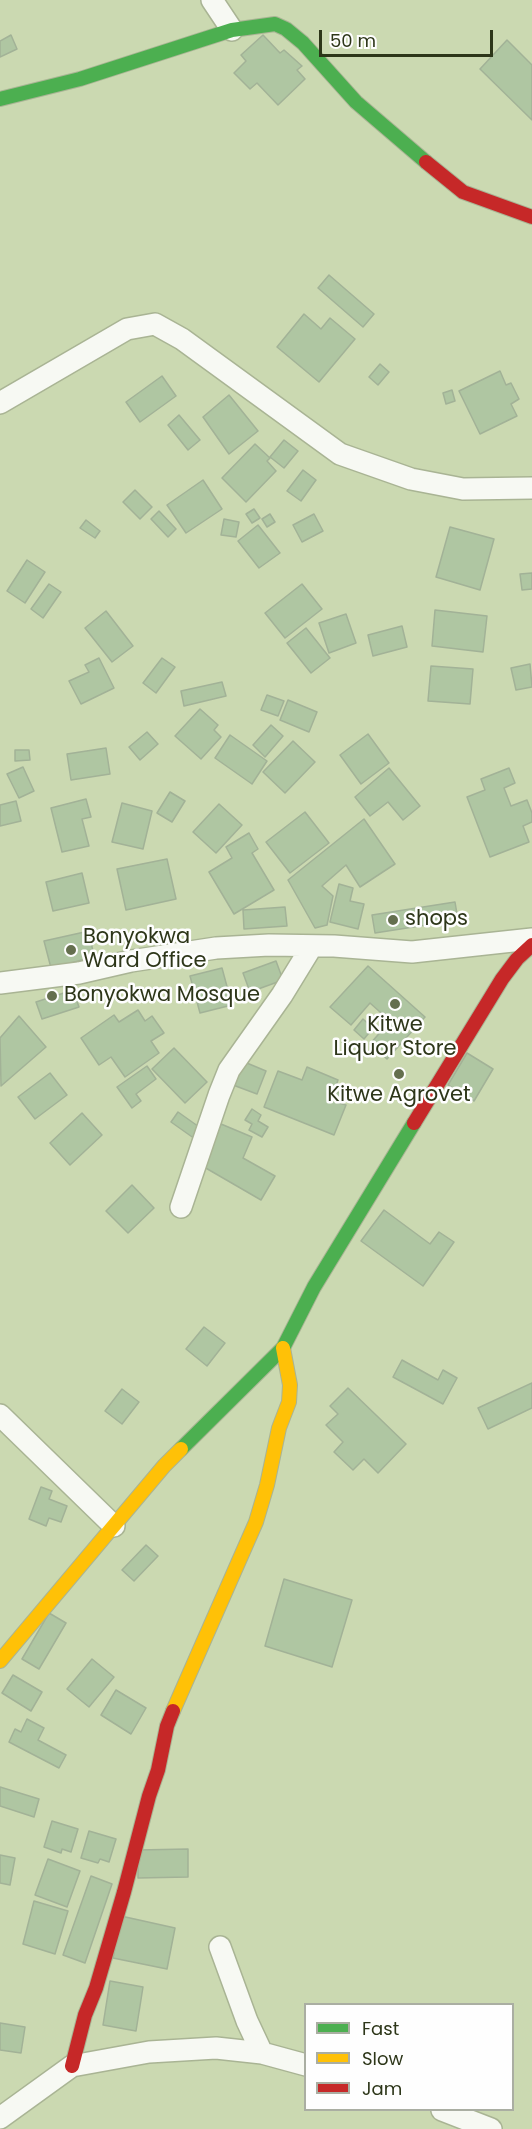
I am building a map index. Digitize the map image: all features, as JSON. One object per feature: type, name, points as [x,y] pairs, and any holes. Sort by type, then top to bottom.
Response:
[{"type":"street","points":[[212,0],[232,30]]},
{"type":"street","points":[[0,99],[80,79],[232,30],[275,24],[286,29],[303,43],[356,102],[463,192],[532,217]]},
{"type":"street","points":[[0,403],[127,329],[155,324],[182,339],[340,454],[411,479],[463,489],[532,489]]},
{"type":"street","points":[[0,983],[79,973],[131,961],[216,948],[312,946],[412,952],[532,939]]},
{"type":"street","points":[[0,1661],[164,1466],[283,1348],[314,1287],[502,980],[517,959],[532,945]]},
{"type":"street","points":[[181,1207],[229,1070],[282,995],[312,946]]},
{"type":"street","points":[[72,2066],[85,2015],[96,1988],[124,1892],[158,1770],[167,1726],[256,1522],[267,1485],[279,1428],[289,1402],[290,1385],[283,1348]]},
{"type":"street","points":[[0,1415],[114,1526]]},
{"type":"street","points":[[220,1947],[246,2021],[262,2053]]},
{"type":"street","points":[[0,2118],[72,2066],[149,2052],[216,2048],[262,2053],[304,2064]]},
{"type":"street","points":[[447,2111],[490,2129]]},
{"type":"building","points":[[11,35],[17,49],[0,57],[0,41]]},
{"type":"building","points":[[263,35],[280,53],[284,50],[302,66],[297,70],[305,79],[278,105],[257,83],[250,89],[234,73],[246,61],[241,55]]},
{"type":"building","points":[[507,40],[532,65],[532,120],[480,69]]},
{"type":"building","points":[[329,275],[374,314],[363,327],[318,288]]},
{"type":"building","points":[[304,314],[321,329],[330,318],[355,339],[319,382],[277,347]]},
{"type":"building","points":[[380,364],[389,372],[378,385],[369,377]]},
{"type":"building","points":[[500,371],[506,385],[511,383],[519,399],[511,404],[517,416],[480,434],[459,391]]},
{"type":"building","points":[[162,376],[176,396],[140,422],[126,402]]},
{"type":"building","points":[[452,390],[455,401],[446,404],[443,393]]},
{"type":"building","points":[[229,395],[258,431],[229,454],[203,417]]},
{"type":"building","points":[[179,415],[200,440],[188,450],[168,425]]},
{"type":"building","points":[[284,440],[298,451],[284,468],[270,457]]},
{"type":"building","points":[[255,444],[270,458],[267,461],[276,471],[246,502],[222,478]]},
{"type":"building","points":[[303,470],[316,480],[301,501],[287,491]]},
{"type":"building","points":[[203,480],[222,509],[186,533],[167,505]]},
{"type":"building","points":[[135,490],[152,507],[140,519],[123,502]]},
{"type":"building","points":[[254,509],[260,518],[252,523],[246,514]]},
{"type":"building","points":[[159,511],[176,529],[168,537],[151,519]]},
{"type":"building","points":[[270,514],[275,522],[267,527],[262,519]]},
{"type":"building","points":[[314,514],[323,531],[302,542],[293,525]]},
{"type":"building","points":[[224,519],[239,522],[236,537],[221,535]]},
{"type":"building","points":[[86,520],[100,531],[95,538],[80,528]]},
{"type":"building","points":[[258,525],[280,553],[259,568],[238,541]]},
{"type":"building","points":[[450,527],[494,539],[480,590],[436,577]]},
{"type":"building","points":[[27,560],[45,572],[25,603],[7,591]]},
{"type":"building","points":[[532,573],[532,589],[522,590],[520,574]]},
{"type":"building","points":[[49,584],[61,592],[43,618],[31,609]]},
{"type":"building","points":[[302,584],[322,609],[285,638],[265,613]]},
{"type":"building","points":[[435,610],[487,616],[483,652],[432,646]]},
{"type":"building","points":[[106,611],[133,646],[112,662],[85,628]]},
{"type":"building","points":[[346,614],[356,643],[329,653],[319,623]]},
{"type":"building","points":[[402,626],[407,647],[373,656],[368,635]]},
{"type":"building","points":[[306,628],[330,658],[311,673],[287,643]]},
{"type":"building","points":[[99,658],[114,688],[81,704],[69,681],[89,672],[85,665]]},
{"type":"building","points":[[162,658],[175,667],[156,693],[143,683]]},
{"type":"building","points":[[530,664],[532,687],[516,690],[511,668]]},
{"type":"building","points":[[431,666],[473,669],[470,704],[428,701]]},
{"type":"building","points":[[222,682],[226,696],[184,706],[181,691]]},
{"type":"building","points":[[267,695],[284,701],[278,716],[261,710]]},
{"type":"building","points":[[288,700],[317,712],[309,732],[280,720]]},
{"type":"building","points":[[200,709],[218,725],[214,730],[221,737],[201,759],[175,736]]},
{"type":"building","points":[[271,725],[283,736],[265,757],[253,745]]},
{"type":"building","points":[[147,732],[158,744],[140,760],[129,747]]},
{"type":"building","points":[[368,734],[389,763],[361,784],[340,755]]},
{"type":"building","points":[[230,735],[267,761],[252,784],[215,758]]},
{"type":"building","points":[[293,741],[315,762],[285,793],[263,772]]},
{"type":"building","points":[[106,748],[110,774],[71,780],[67,754]]},
{"type":"building","points":[[15,750],[29,750],[30,760],[15,761]]},
{"type":"building","points":[[23,767],[34,791],[19,798],[7,774]]},
{"type":"building","points":[[389,768],[420,806],[403,820],[388,802],[370,816],[355,797]]},
{"type":"building","points":[[509,768],[515,783],[504,788],[511,806],[527,800],[532,813],[532,822],[523,826],[529,842],[490,857],[467,797],[485,790],[481,779]]},
{"type":"building","points":[[170,792],[185,801],[172,822],[157,813]]},
{"type":"building","points":[[86,799],[91,817],[82,819],[89,846],[62,852],[51,808]]},
{"type":"building","points":[[16,801],[21,821],[0,826],[0,805]]},
{"type":"building","points":[[122,803],[152,811],[143,849],[112,842]]},
{"type":"building","points":[[219,804],[242,825],[216,853],[193,832]]},
{"type":"building","points":[[305,812],[329,843],[290,873],[266,842]]},
{"type":"building","points":[[364,819],[395,864],[360,887],[346,865],[322,886],[333,896],[327,925],[315,928],[288,880]]},
{"type":"building","points":[[249,833],[258,849],[252,853],[274,890],[234,914],[209,872],[232,858],[226,847]]},
{"type":"building","points":[[167,859],[176,899],[126,910],[117,869]]},
{"type":"building","points":[[82,873],[89,903],[53,911],[46,882]]},
{"type":"building","points":[[339,884],[353,888],[350,901],[364,904],[358,929],[330,922]]},
{"type":"building","points":[[455,902],[458,920],[375,933],[372,915]]},
{"type":"building","points":[[285,907],[287,926],[244,929],[243,910]]},
{"type":"building","points":[[89,931],[94,957],[51,968],[44,941]]},
{"type":"building","points":[[276,961],[283,980],[250,992],[243,973]]},
{"type":"building","points":[[368,966],[425,1017],[387,1059],[370,1044],[390,1021],[370,1003],[351,1025],[330,1007]]},
{"type":"building","points":[[222,968],[232,1005],[200,1013],[190,976]]},
{"type":"building","points":[[73,990],[79,1007],[42,1019],[36,1002]]},
{"type":"building","points":[[138,1010],[145,1021],[152,1016],[164,1033],[151,1041],[159,1053],[125,1077],[111,1057],[99,1065],[81,1038],[114,1015],[119,1022]]},
{"type":"building","points":[[19,1016],[46,1047],[1,1086],[0,1038]]},
{"type":"building","points":[[363,1019],[373,1028],[364,1039],[354,1030]]},
{"type":"building","points":[[174,1048],[207,1082],[185,1103],[152,1069]]},
{"type":"building","points":[[467,1053],[493,1069],[474,1101],[448,1085]]},
{"type":"building","points":[[242,1061],[266,1071],[257,1094],[233,1085]]},
{"type":"building","points":[[147,1066],[156,1079],[136,1094],[141,1101],[132,1108],[117,1087]]},
{"type":"building","points":[[307,1067],[338,1080],[334,1091],[342,1094],[339,1103],[346,1105],[334,1135],[264,1107],[278,1071],[302,1080]]},
{"type":"building","points":[[50,1073],[67,1095],[35,1119],[18,1097]]},
{"type":"building","points":[[252,1109],[261,1115],[258,1121],[268,1127],[262,1137],[249,1130],[252,1124],[245,1120]]},
{"type":"building","points":[[178,1112],[202,1129],[195,1139],[171,1122]]},
{"type":"building","points":[[82,1113],[102,1135],[70,1165],[50,1143]]},
{"type":"building","points":[[221,1124],[252,1137],[243,1158],[275,1176],[261,1200],[204,1167]]},
{"type":"building","points":[[132,1185],[154,1208],[128,1233],[106,1211]]},
{"type":"building","points":[[384,1210],[430,1244],[439,1232],[454,1242],[423,1286],[361,1241]]},
{"type":"building","points":[[204,1327],[225,1343],[207,1366],[186,1349]]},
{"type":"building","points":[[402,1360],[438,1380],[443,1370],[457,1378],[443,1404],[393,1377]]},
{"type":"building","points":[[532,1383],[532,1408],[488,1429],[478,1408]]},
{"type":"building","points":[[348,1388],[406,1444],[378,1473],[364,1459],[353,1470],[334,1452],[343,1442],[326,1425],[338,1414],[330,1406]]},
{"type":"building","points":[[122,1389],[139,1402],[122,1424],[105,1411]]},
{"type":"building","points":[[41,1487],[52,1491],[49,1499],[67,1506],[61,1522],[49,1518],[46,1526],[29,1519]]},
{"type":"building","points":[[146,1545],[158,1556],[134,1581],[122,1570]]},
{"type":"building","points":[[284,1579],[352,1600],[332,1667],[265,1646]]},
{"type":"building","points":[[49,1613],[66,1623],[39,1669],[22,1659]]},
{"type":"building","points":[[92,1659],[114,1677],[89,1707],[67,1689]]},
{"type":"building","points":[[13,1675],[42,1692],[31,1711],[2,1693]]},
{"type":"building","points":[[116,1690],[146,1708],[131,1734],[101,1715]]},
{"type":"building","points":[[27,1719],[44,1728],[38,1740],[66,1755],[59,1768],[9,1742],[15,1729],[21,1732]]},
{"type":"building","points":[[0,1787],[39,1799],[34,1817],[0,1806]]},
{"type":"building","points":[[52,1821],[78,1829],[71,1852],[62,1849],[61,1853],[44,1847]]},
{"type":"building","points":[[89,1831],[116,1839],[109,1862],[100,1859],[98,1863],[81,1858]]},
{"type":"building","points":[[188,1849],[188,1877],[138,1878],[138,1850]]},
{"type":"building","points":[[0,1855],[15,1858],[10,1885],[0,1883]]},
{"type":"building","points":[[48,1859],[80,1871],[67,1907],[35,1895]]},
{"type":"building","points":[[91,1876],[112,1884],[85,1963],[63,1955]]},
{"type":"building","points":[[34,1901],[68,1911],[55,1954],[23,1944]]},
{"type":"building","points":[[121,1916],[175,1928],[167,1969],[113,1958]]},
{"type":"building","points":[[110,1981],[143,1987],[136,2031],[103,2025]]},
{"type":"building","points":[[0,2023],[25,2027],[21,2053],[0,2050]]},
{"type":"traffic: fast","points":[[0,99],[80,79],[232,30],[275,24],[286,29],[303,43],[356,102],[426,162]]},
{"type":"traffic: fast","points":[[181,1449],[283,1348],[314,1287],[414,1123]]},
{"type":"traffic: slow","points":[[173,1711],[256,1522],[267,1485],[279,1428],[289,1402],[290,1385],[283,1348]]},
{"type":"traffic: slow","points":[[0,1661],[164,1466],[181,1449]]},
{"type":"traffic: jam","points":[[426,162],[463,192],[532,217]]},
{"type":"traffic: jam","points":[[414,1123],[502,979],[517,959],[532,945]]},
{"type":"traffic: jam","points":[[72,2066],[85,2015],[96,1988],[124,1892],[158,1770],[167,1726],[173,1711]]},
{"type":"place","name":"shops","points":[[393,920]]},
{"type":"place","name":"Bonyokwa Ward Office","points":[[71,950]]},
{"type":"place","name":"Bonyokwa Mosque","points":[[52,996]]},
{"type":"place","name":"Kitwe Liquor Store","points":[[395,1004]]},
{"type":"place","name":"Kitwe Agrovet","points":[[399,1074]]}]
